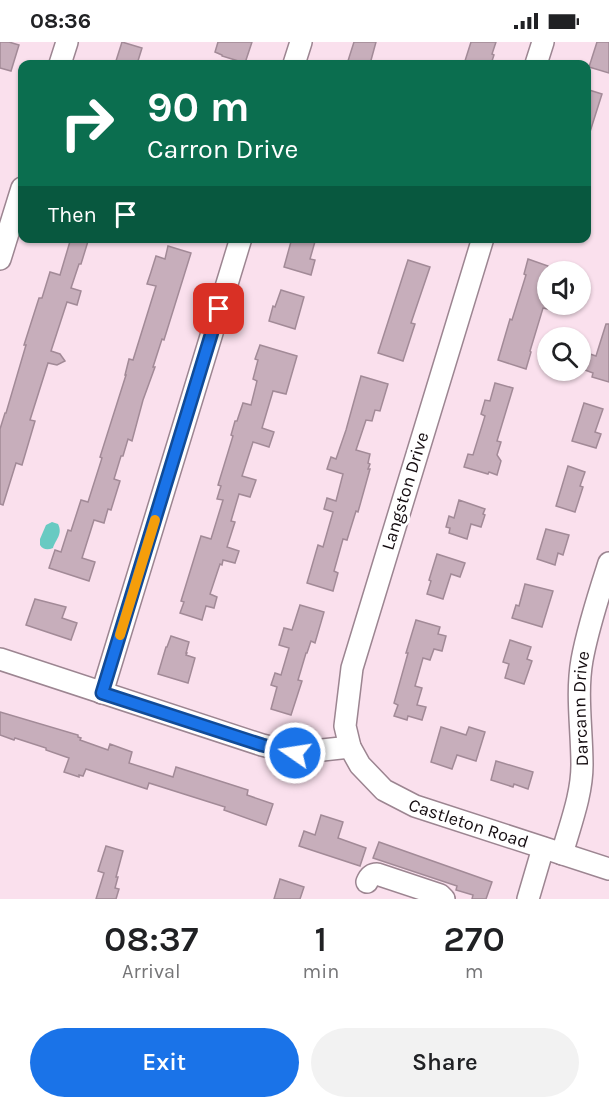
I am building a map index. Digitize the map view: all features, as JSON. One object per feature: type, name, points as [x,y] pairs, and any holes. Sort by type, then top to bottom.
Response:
[{"type":"street","points":[[61,60],[67,42]]},
{"type":"street","points":[[295,60],[301,42]]},
{"type":"street","points":[[537,60],[543,42]]},
{"type":"street","points":[[1,252],[18,200]]},
{"type":"street","points":[[102,693],[239,243]]},
{"type":"street","name":"Langston Drive","points":[[350,747],[345,726],[352,668],[481,243]]},
{"type":"street","name":"Darcann Drive","points":[[528,899],[576,806],[581,785],[582,766],[580,694],[582,660],[609,563]]},
{"type":"street","points":[[0,659],[262,745],[295,753],[350,747]]},
{"type":"street","name":"Castleton Road","points":[[350,747],[360,765],[384,790],[415,806],[609,869]]},
{"type":"street","points":[[367,882],[369,878],[377,874],[440,895],[444,899]]},
{"type":"shaded area","points":[[52,522],[58,524],[59,534],[53,548],[46,549],[40,545],[40,539],[46,525]]},
{"type":"building","points":[[0,42],[19,45],[11,71],[0,68]]},
{"type":"building","points":[[122,42],[142,48],[138,60],[116,60]]},
{"type":"building","points":[[218,42],[252,42],[246,60],[235,60],[215,52]]},
{"type":"building","points":[[354,42],[376,42],[371,60],[348,60]]},
{"type":"building","points":[[471,42],[496,42],[492,60],[465,60]]},
{"type":"building","points":[[597,42],[609,42],[609,73],[591,68]]},
{"type":"building","points":[[591,91],[602,94],[591,129]]},
{"type":"building","points":[[70,243],[87,243],[71,288],[81,291],[77,305],[67,302],[51,351],[60,354],[65,361],[57,365],[48,363],[30,420],[35,421],[22,465],[16,463],[3,505],[0,504],[0,429],[39,298],[42,298],[50,272],[60,275]]},
{"type":"building","points":[[291,243],[315,243],[310,259],[315,260],[311,275],[284,267]]},
{"type":"building","points":[[168,246],[191,253],[164,340],[162,339],[153,367],[155,367],[132,441],[128,439],[123,456],[121,456],[114,479],[120,481],[111,510],[108,509],[104,523],[94,520],[82,558],[95,562],[89,581],[49,568],[55,550],[61,552],[68,530],[71,531],[81,500],[88,502],[129,359],[133,360],[156,286],[147,284],[156,256],[165,259]]},
{"type":"building","points":[[528,259],[537,262],[537,315],[541,315],[526,369],[498,360],[526,275],[524,274]]},
{"type":"building","points":[[408,260],[430,267],[411,323],[415,324],[403,361],[378,353]]},
{"type":"building","points":[[281,290],[304,297],[295,329],[269,321]]},
{"type":"building","points":[[606,324],[609,324],[609,382],[592,377],[591,354],[596,356]]},
{"type":"building","points":[[260,345],[297,356],[286,394],[273,391],[262,428],[274,432],[269,447],[253,442],[242,476],[256,480],[250,497],[239,494],[231,521],[235,522],[227,547],[239,551],[235,563],[223,560],[222,565],[220,564],[210,594],[217,597],[214,608],[206,606],[202,620],[180,613],[184,602],[181,601],[201,536],[211,539],[223,500],[217,499],[221,486],[218,485],[233,436],[231,435],[235,421],[237,421],[243,403],[251,405],[257,381],[253,379],[258,360],[255,359]]},
{"type":"building","points":[[361,376],[388,384],[380,411],[375,410],[372,421],[366,420],[356,450],[370,454],[368,469],[370,469],[358,512],[356,511],[347,540],[343,539],[334,571],[338,573],[333,591],[307,583],[318,545],[323,547],[333,512],[324,509],[327,498],[336,501],[343,474],[327,469],[331,457],[336,459]]},
{"type":"building","points":[[495,383],[513,388],[497,441],[501,442],[497,455],[501,461],[497,475],[464,467],[468,454],[473,455],[485,416],[481,414],[485,400],[490,401]]},
{"type":"building","points":[[584,403],[603,409],[595,432],[601,434],[596,448],[572,441]]},
{"type":"building","points":[[568,466],[585,472],[575,512],[556,506]]},
{"type":"building","points":[[459,500],[485,509],[481,527],[471,524],[467,539],[449,533],[450,528],[446,527],[449,516],[454,518]]},
{"type":"building","points":[[546,529],[569,535],[563,555],[558,553],[555,565],[537,559]]},
{"type":"building","points":[[437,554],[465,563],[460,577],[451,574],[443,599],[427,594]]},
{"type":"building","points":[[525,584],[553,591],[542,627],[512,618],[516,605],[519,606]]},
{"type":"building","points":[[35,599],[66,607],[62,618],[77,623],[71,640],[26,625]]},
{"type":"building","points":[[300,605],[324,612],[315,643],[311,641],[306,653],[298,680],[302,681],[291,715],[271,709],[277,687],[271,685],[275,673],[281,675],[289,648],[279,645],[284,628],[292,630]]},
{"type":"building","points":[[416,620],[440,627],[438,634],[446,636],[442,651],[434,649],[430,660],[423,658],[415,686],[422,688],[417,705],[426,707],[422,720],[408,716],[407,720],[394,716],[398,705],[394,703]]},
{"type":"building","points":[[171,636],[189,642],[186,655],[195,658],[188,683],[158,674]]},
{"type":"building","points":[[510,640],[531,647],[527,659],[532,661],[524,684],[505,678],[509,664],[503,662]]},
{"type":"building","points":[[0,712],[78,735],[80,740],[108,750],[110,744],[132,752],[129,763],[173,777],[176,767],[248,790],[247,795],[273,804],[266,825],[224,810],[225,807],[149,783],[147,789],[86,769],[83,776],[79,775],[79,777],[64,772],[69,758],[46,750],[46,748],[0,735]]},
{"type":"building","points":[[441,727],[466,735],[469,727],[485,732],[476,761],[457,755],[452,769],[431,762]]},
{"type":"building","points":[[496,761],[533,772],[528,789],[491,780]]},
{"type":"building","points":[[321,815],[343,822],[338,838],[366,848],[360,866],[299,846],[304,831],[315,835]]},
{"type":"building","points":[[379,842],[492,882],[486,899],[472,899],[473,895],[456,890],[457,886],[373,858]]},
{"type":"building","points":[[106,846],[123,851],[116,877],[118,877],[115,888],[119,889],[116,899],[96,899],[104,873],[98,871]]},
{"type":"building","points":[[280,879],[304,887],[300,899],[274,899]]},
{"type":"slow traffic","points":[[120,635],[155,520]]},
{"type":"route","points":[[219,309],[102,693],[262,745],[295,753]]}]
